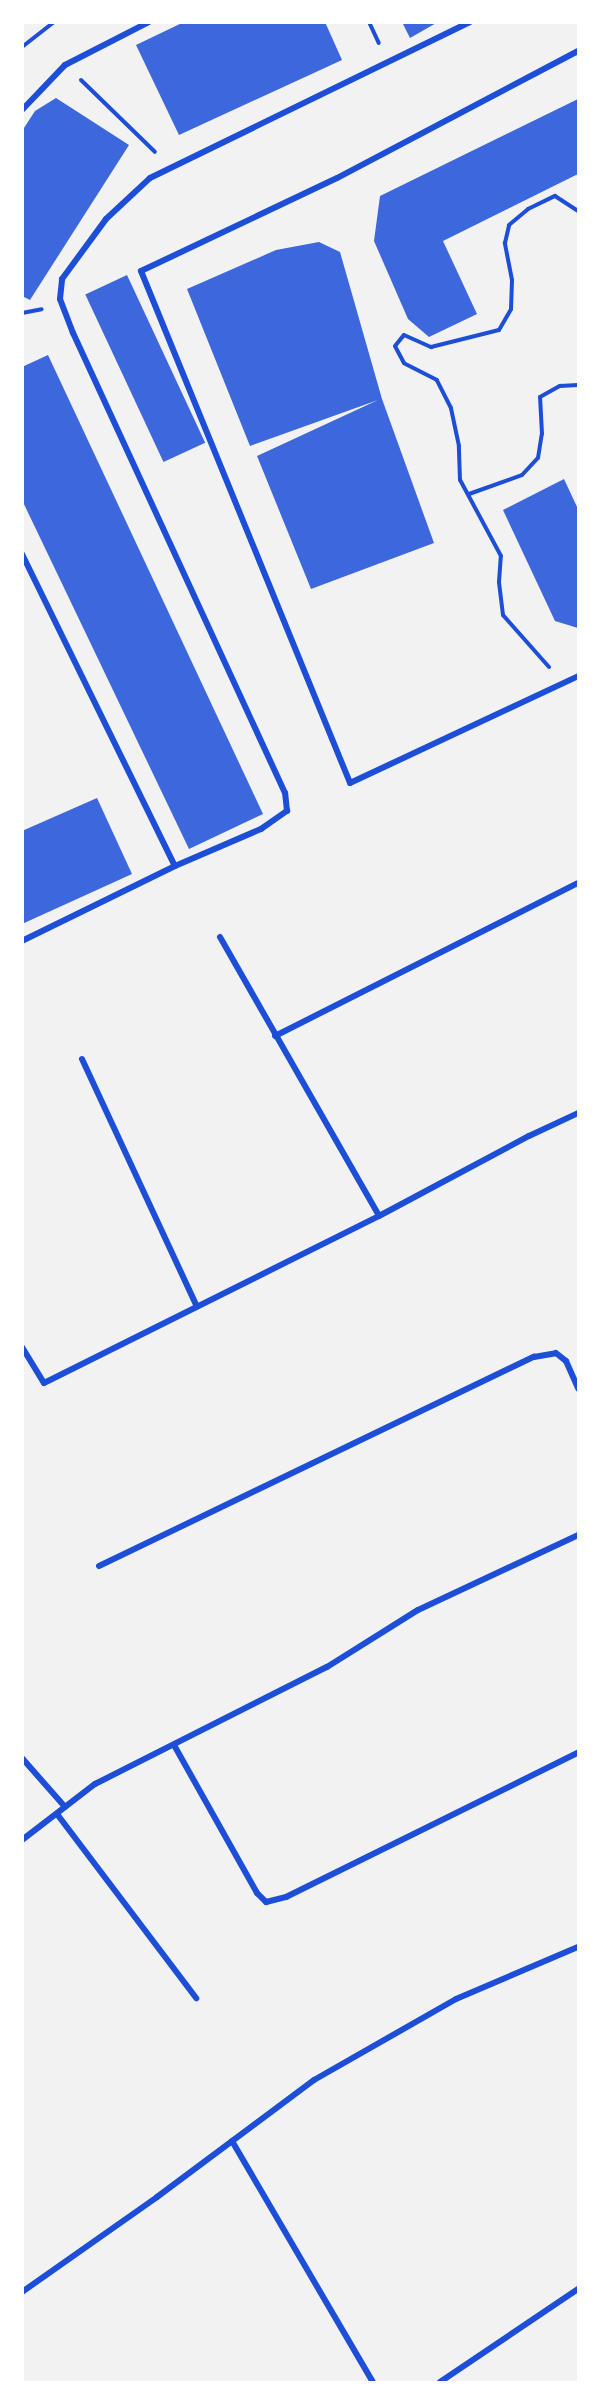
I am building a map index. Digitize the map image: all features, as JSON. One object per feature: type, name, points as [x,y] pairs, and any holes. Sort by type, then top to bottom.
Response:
[{"type":"street","points":[[22,110],[65,65],[149,22]]},
{"type":"street","points":[[22,941],[175,866],[261,829],[287,811],[285,793],[87,365],[60,299],[62,279],[106,219],[150,178],[470,22]]},
{"type":"street","points":[[579,51],[337,178],[141,270],[350,783],[579,676]]},
{"type":"street","points":[[22,554],[175,866]]},
{"type":"street","points":[[275,1036],[579,883]]},
{"type":"street","points":[[220,937],[379,1216]]},
{"type":"street","points":[[81,1059],[197,1307]]},
{"type":"street","points":[[22,1347],[44,1383],[379,1216],[529,1136],[579,1113]]},
{"type":"street","points":[[99,1566],[534,1357],[556,1353],[566,1361],[579,1388]]},
{"type":"street","points":[[22,1840],[95,1784],[327,1667],[418,1610],[579,1535]]},
{"type":"street","points":[[174,1745],[257,1893],[266,1902],[286,1897],[579,1753]]},
{"type":"street","points":[[22,1758],[65,1808]]},
{"type":"street","points":[[57,1814],[196,1998]]},
{"type":"street","points":[[22,2292],[314,2080],[446,2005],[579,1947]]},
{"type":"street","points":[[232,2141],[373,2382]]},
{"type":"street","points":[[440,2382],[579,2289]]},
{"type":"path","points":[[22,47],[54,22]]},
{"type":"path","points":[[65,65],[172,168]]},
{"type":"path","points":[[564,683],[503,615],[499,582],[501,556],[460,480],[459,446],[450,408],[437,380],[404,363],[395,346],[404,335],[431,347],[499,330],[511,309],[512,280],[505,243],[509,225],[528,209],[555,196],[579,211]]},
{"type":"path","points":[[469,494],[522,475],[538,458],[542,434],[540,397],[560,386],[579,385]]},
{"type":"building","points":[[184,22],[325,22],[342,60],[179,135],[136,45]]},
{"type":"building","points":[[402,22],[438,22],[410,38]]},
{"type":"building","points":[[56,98],[129,145],[30,300],[22,296],[22,131],[35,111]]},
{"type":"building","points":[[578,99],[578,174],[443,241],[477,314],[429,337],[408,319],[374,241],[380,196]]},
{"type":"building","points":[[319,242],[340,252],[382,399],[434,543],[311,589],[257,456],[378,400],[250,446],[187,289],[276,250]]},
{"type":"building","points":[[127,275],[205,443],[163,462],[85,294]]},
{"type":"building","points":[[48,355],[263,814],[189,849],[22,500],[22,367]]},
{"type":"building","points":[[564,479],[578,509],[578,628],[555,621],[503,510]]},
{"type":"building","points":[[97,798],[132,874],[22,924],[22,831]]}]
